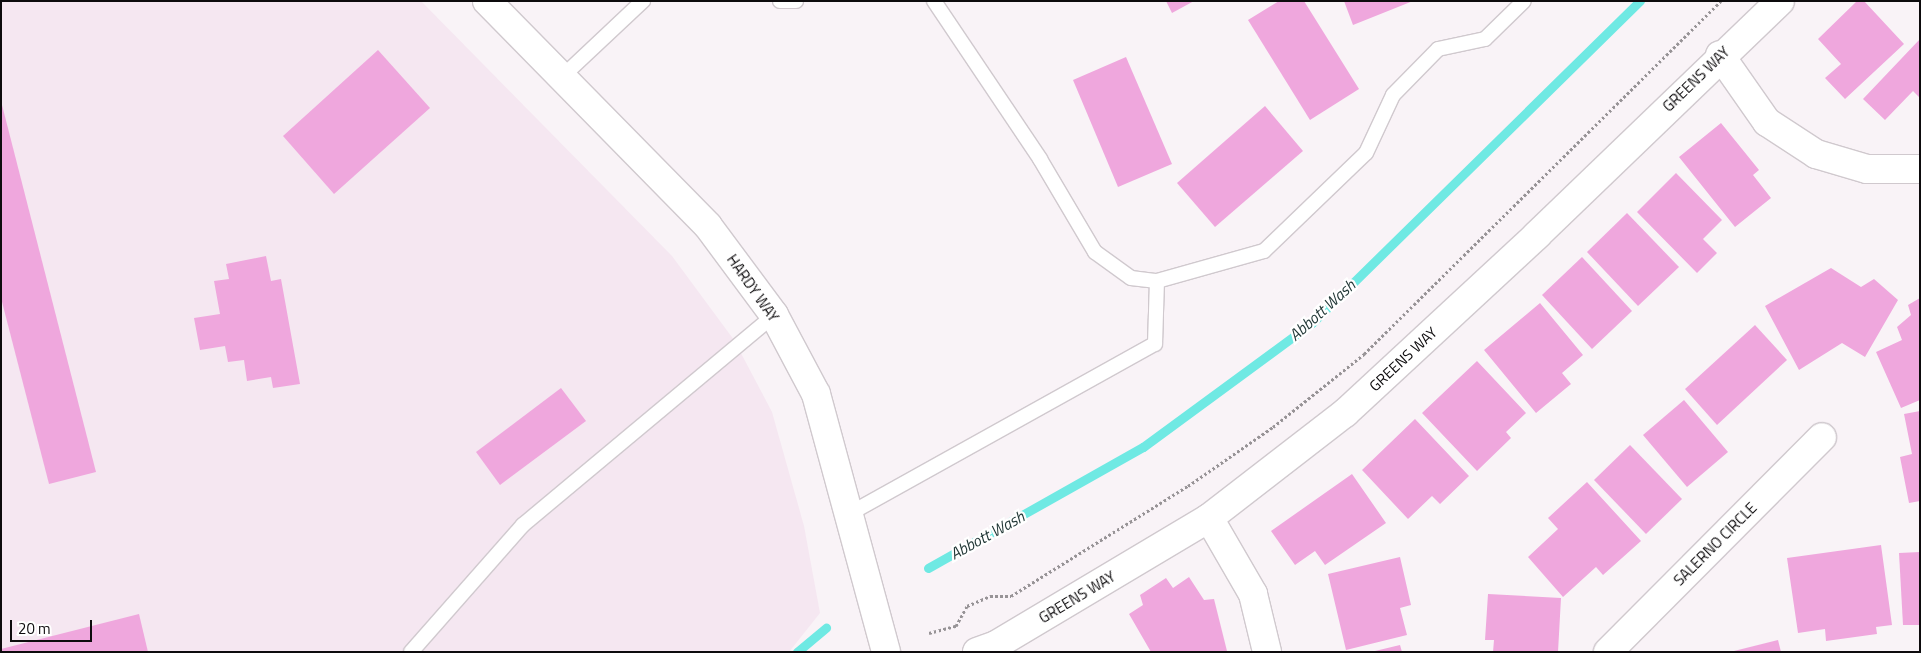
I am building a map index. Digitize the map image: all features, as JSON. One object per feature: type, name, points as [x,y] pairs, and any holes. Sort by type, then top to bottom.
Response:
[{"type":"street","name":"HARDY WAY","points":[[487,1],[563,76],[708,226],[774,315],[816,394],[886,652]]},
{"type":"street","name":"GREENS WAY","points":[[990,650],[1209,518],[1345,413],[1536,235],[1720,55],[1780,1]]},
{"type":"street","points":[[1720,55],[1767,122],[1816,154],[1867,169],[1920,168]]},
{"type":"street","name":"SALERNO CIRCLE","points":[[1608,652],[1822,437]]},
{"type":"street","points":[[1209,518],[1254,594],[1267,652]]},
{"type":"lane","points":[[563,76],[643,1]]},
{"type":"lane","points":[[780,1],[796,1]]},
{"type":"lane","points":[[934,1],[1040,159],[1095,252],[1131,278],[1157,281],[1264,251],[1366,152],[1393,95],[1438,49],[1486,39],[1524,1]]},
{"type":"lane","points":[[849,514],[1155,344],[1157,281]]},
{"type":"lane","points":[[411,652],[523,525],[774,315]]},
{"type":"path","points":[[929,633],[956,626],[967,606],[990,596],[1011,596],[1188,486],[1273,427],[1364,354],[1722,1]]},
{"type":"shaded area","points":[[1,1],[421,1],[672,256],[734,340],[772,412],[804,526],[820,613],[789,652],[1,652]]},
{"type":"building","points":[[1166,1],[1194,1],[1172,13]]},
{"type":"building","points":[[1279,1],[1304,1],[1359,89],[1310,120],[1248,20]]},
{"type":"building","points":[[1344,1],[1413,1],[1353,25]]},
{"type":"building","points":[[1857,1],[1864,1],[1904,44],[1845,99],[1825,78],[1841,64],[1818,39]]},
{"type":"building","points":[[1920,39],[1920,98],[1913,91],[1885,120],[1863,99]]},
{"type":"building","points":[[378,50],[430,108],[334,194],[283,136]]},
{"type":"building","points":[[1126,57],[1172,164],[1118,187],[1073,80]]},
{"type":"building","points":[[1,101],[96,472],[49,484],[1,298]]},
{"type":"building","points":[[1265,106],[1303,151],[1215,227],[1177,183]]},
{"type":"building","points":[[1721,123],[1759,170],[1753,175],[1771,198],[1735,227],[1679,157]]},
{"type":"building","points":[[1676,173],[1722,220],[1703,239],[1717,253],[1697,273],[1637,212]]},
{"type":"building","points":[[1627,213],[1679,267],[1638,306],[1587,252]]},
{"type":"building","points":[[266,256],[271,281],[281,279],[300,384],[273,388],[271,377],[247,381],[244,360],[228,362],[225,346],[200,350],[194,318],[220,314],[214,281],[229,279],[226,264]]},
{"type":"building","points":[[1582,257],[1632,311],[1592,349],[1542,295]]},
{"type":"building","points":[[1831,268],[1861,287],[1874,279],[1898,300],[1865,357],[1842,343],[1799,370],[1765,306]]},
{"type":"building","points":[[1920,298],[1920,400],[1901,408],[1876,352],[1902,340],[1897,327],[1911,315],[1908,305]]},
{"type":"building","points":[[1540,303],[1583,355],[1562,373],[1571,384],[1536,413],[1484,350]]},
{"type":"building","points":[[1755,325],[1787,360],[1717,425],[1685,389]]},
{"type":"building","points":[[1477,361],[1526,413],[1506,432],[1511,438],[1477,471],[1422,413]]},
{"type":"building","points":[[561,388],[586,421],[500,485],[476,452]]},
{"type":"building","points":[[1684,400],[1728,452],[1687,487],[1643,435]]},
{"type":"building","points":[[1920,411],[1920,501],[1909,503],[1900,457],[1912,454],[1904,414]]},
{"type":"building","points":[[1415,419],[1469,476],[1440,504],[1432,496],[1408,519],[1362,470]]},
{"type":"building","points":[[1630,445],[1682,499],[1646,534],[1594,480]]},
{"type":"building","points":[[1352,474],[1386,523],[1325,565],[1315,551],[1295,565],[1271,531]]},
{"type":"building","points":[[1587,482],[1641,541],[1603,575],[1596,567],[1563,597],[1528,557],[1558,529],[1548,518]]},
{"type":"building","points":[[1881,545],[1892,625],[1876,627],[1877,634],[1826,641],[1825,629],[1798,633],[1787,558]]},
{"type":"building","points":[[1920,552],[1920,625],[1903,625],[1899,553]]},
{"type":"building","points":[[1400,557],[1411,605],[1400,608],[1407,635],[1346,650],[1328,574]]},
{"type":"building","points":[[1189,577],[1204,600],[1214,599],[1227,651],[1151,652],[1129,614],[1143,605],[1140,595],[1166,578],[1173,588]]},
{"type":"building","points":[[1488,594],[1561,598],[1558,652],[1493,652],[1494,640],[1485,640]]},
{"type":"building","points":[[139,614],[148,652],[1,652],[1,649]]},
{"type":"building","points":[[1778,640],[1781,652],[1734,652],[1734,651]]},
{"type":"building","points":[[1400,645],[1402,652],[1375,652],[1375,651]]},
{"type":"waterway","name":"Abbott Wash","points":[[928,568],[1143,447],[1312,323],[1640,1]]},
{"type":"waterway","points":[[797,652],[826,628]]}]
